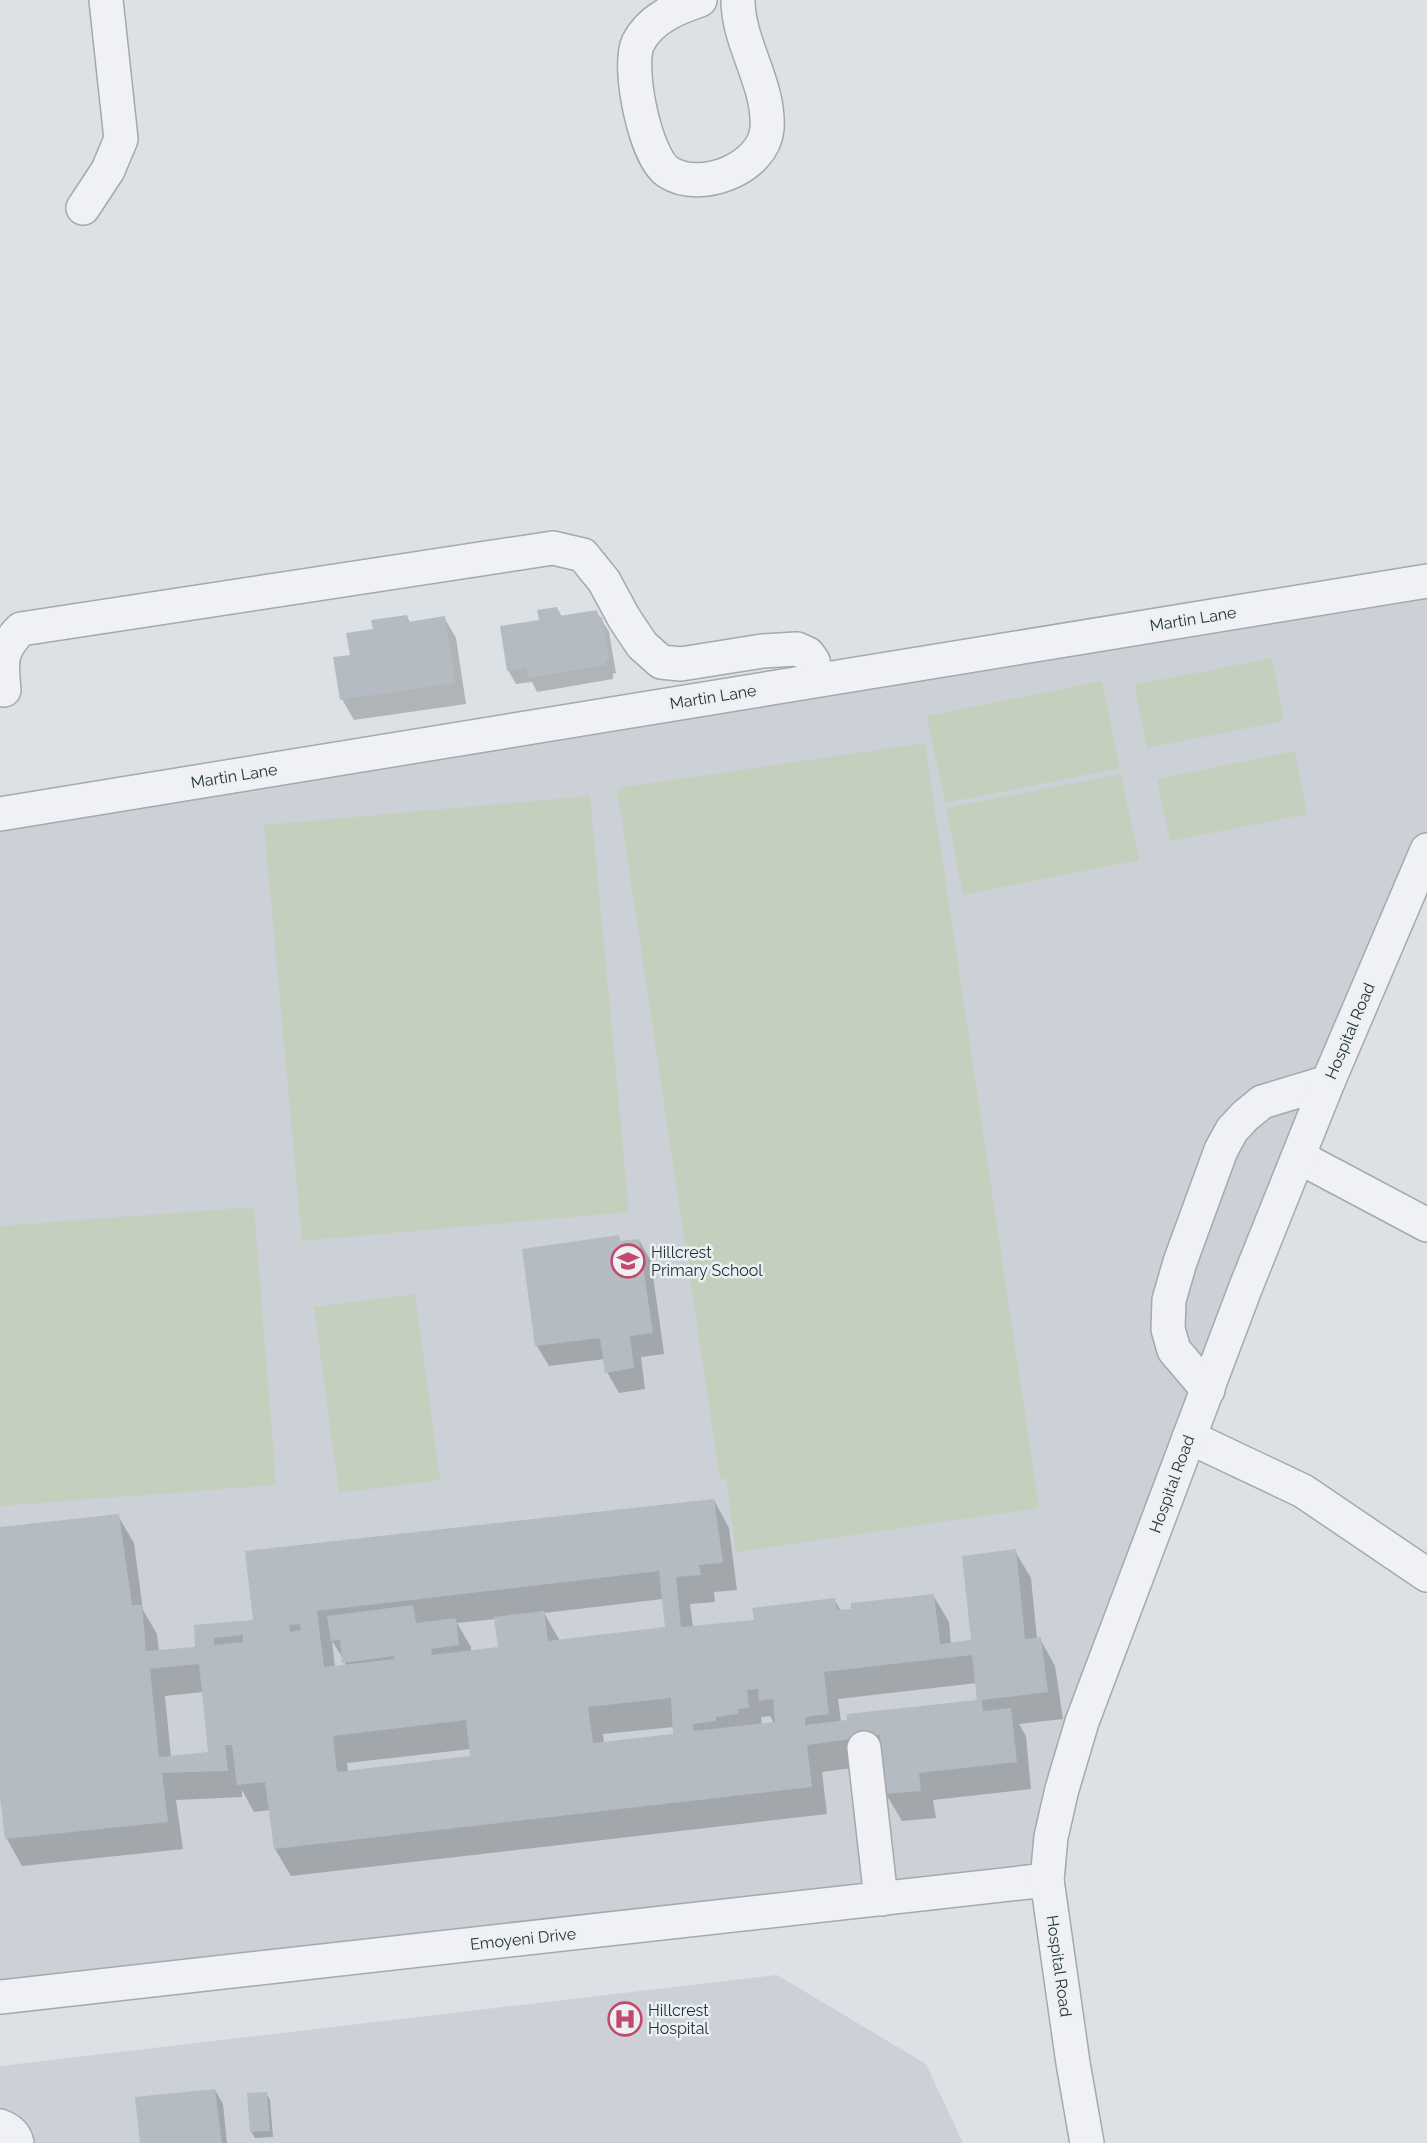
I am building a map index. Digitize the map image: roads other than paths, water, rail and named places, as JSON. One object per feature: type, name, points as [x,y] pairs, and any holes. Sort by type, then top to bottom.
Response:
[{"type":"street","points":[[83,208],[108,171],[121,139],[106,0]]},
{"type":"street","points":[[700,0],[655,21],[638,44],[634,60],[636,87],[649,143],[660,163],[667,172],[679,177],[700,179],[730,173],[746,164],[763,142],[766,129],[763,98],[743,31],[738,0]]},
{"type":"street","points":[[4,690],[1,654],[8,639],[21,629],[553,548],[583,555],[604,581],[642,645],[661,662],[681,664],[762,651],[797,649],[808,654],[813,661],[818,680]]},
{"type":"street","name":"Martin Lane","points":[[0,814],[1427,581]]},
{"type":"street","name":"Hospital Road","points":[[1087,2143],[1047,1880],[1051,1837],[1062,1789],[1082,1722],[1245,1289],[1328,1082],[1427,850]]},
{"type":"street","points":[[1208,1390],[1174,1350],[1168,1329],[1169,1300],[1180,1262],[1221,1150],[1232,1130],[1262,1102],[1328,1082]]},
{"type":"street","points":[[1299,1157],[1427,1225]]},
{"type":"street","points":[[1189,1437],[1303,1491],[1427,1575]]},
{"type":"street","points":[[864,1748],[881,1899]]},
{"type":"street","name":"Emoyeni Drive","points":[[5,1991],[1047,1880]]},
{"type":"street","points":[[0,2126],[7,2128],[16,2138],[17,2143]]},
{"type":"place","name":"Hillcrest Primary School","points":[[628,1261]]},
{"type":"place","name":"Hillcrest Hospital","points":[[625,2019]]}]
